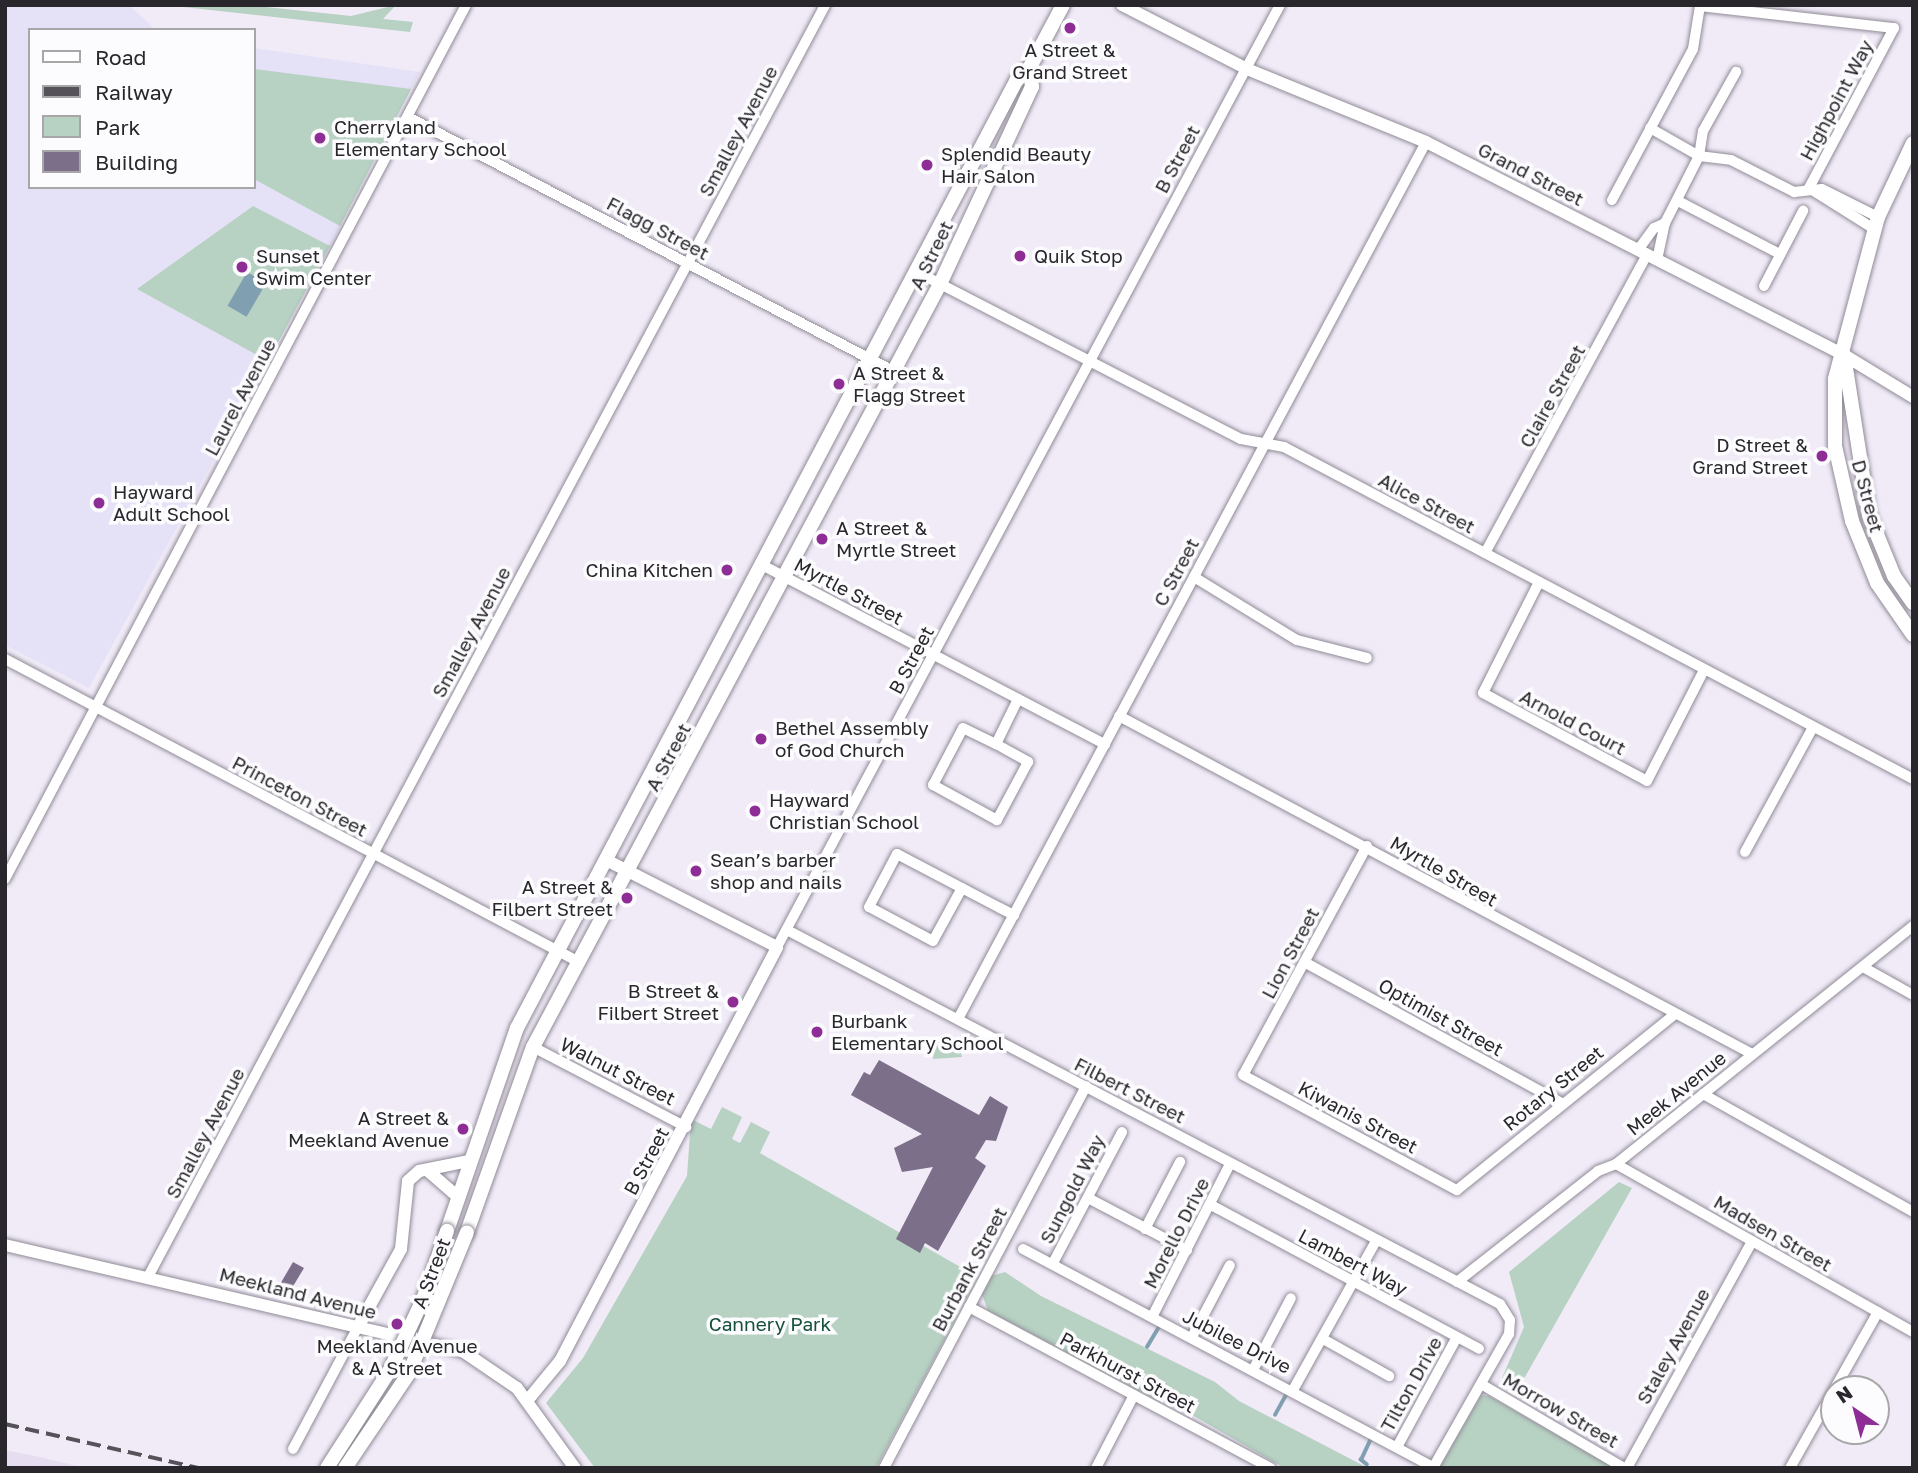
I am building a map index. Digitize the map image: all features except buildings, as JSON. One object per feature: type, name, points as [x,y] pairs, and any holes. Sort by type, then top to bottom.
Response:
[{"type":"main road","name":"A Street","points":[[327,1468],[390,1370],[424,1297],[468,1161],[517,1028],[919,273],[1016,81],[1030,67],[1063,5]]},
{"type":"main road","name":"A Street","points":[[345,1468],[409,1373],[467,1232],[533,1047],[629,872],[940,284],[1032,87],[1030,67]]},
{"type":"main road","name":"D Street","points":[[1913,143],[1876,223],[1844,355],[1835,379],[1835,446],[1852,521],[1877,583],[1913,635]]},
{"type":"main road","name":"D Street","points":[[1844,355],[1869,515],[1894,576],[1913,603]]},
{"type":"street","name":"Laurel Avenue","points":[[5,880],[466,5]]},
{"type":"street","name":"Smalley Avenue","points":[[149,1275],[825,5]]},
{"type":"street","name":"Grand Street","points":[[1122,5],[1247,69],[1426,142],[1844,355],[1913,397]]},
{"type":"street","name":"B Street","points":[[527,1401],[560,1361],[686,1127],[777,947],[936,656],[1280,5]]},
{"type":"street","name":"Highpoint Way","points":[[1650,128],[1693,48],[1700,6],[1894,28],[1809,188]]},
{"type":"street","points":[[1647,255],[1678,201],[1699,156],[1703,131],[1736,72]]},
{"type":"street","name":"Flagg Street","points":[[408,117],[892,371]]},
{"type":"street","points":[[1612,200],[1650,128],[1699,156],[1731,160],[1794,191],[1809,188],[1876,223]]},
{"type":"street","name":"C Street","points":[[958,1019],[1426,142]]},
{"type":"street","points":[[1678,201],[1780,254]]},
{"type":"street","points":[[1764,286],[1803,211]]},
{"type":"street","points":[[1647,255],[1654,228],[1665,223]]},
{"type":"street","name":"Claire Street","points":[[1485,553],[1647,255]]},
{"type":"street","name":"Alice Street","points":[[919,273],[1241,439],[1284,447],[1812,729],[1913,779]]},
{"type":"street","name":"Myrtle Street","points":[[764,566],[1105,744]]},
{"type":"street","points":[[1194,577],[1297,640],[1367,658]]},
{"type":"street","name":"Arnold Court","points":[[1539,582],[1483,693],[1647,781],[1704,670]]},
{"type":"street","name":"Princeton Street","points":[[5,659],[579,961]]},
{"type":"street","points":[[996,744],[1018,699]]},
{"type":"street","name":"Myrtle Street","points":[[1119,716],[1367,846],[1674,1015],[1752,1054]]},
{"type":"street","points":[[963,728],[996,744],[1028,762],[997,820],[933,785],[963,728]]},
{"type":"street","points":[[1745,852],[1812,729]]},
{"type":"street","name":"Lion Street","points":[[1243,1075],[1367,846]]},
{"type":"street","points":[[962,888],[933,941],[869,907],[897,854],[1014,915]]},
{"type":"street","points":[[606,860],[777,947]]},
{"type":"street","name":"Meek Avenue","points":[[1457,1282],[1598,1171],[1616,1164],[1913,926]]},
{"type":"street","name":"Filbert Street","points":[[787,930],[1500,1304],[1510,1320],[1509,1334],[1480,1384]]},
{"type":"street","name":"Optimist Street","points":[[1306,963],[1560,1102]]},
{"type":"street","points":[[1863,967],[1913,995]]},
{"type":"street","name":"Rotary Street","points":[[1457,1190],[1560,1102],[1674,1015]]},
{"type":"street","name":"Walnut Street","points":[[533,1047],[686,1127]]},
{"type":"street","name":"Kiwanis Street","points":[[1243,1075],[1457,1190]]},
{"type":"street","name":"Burbank Street","points":[[884,1468],[1086,1086]]},
{"type":"street","points":[[1703,1094],[1913,1212]]},
{"type":"street","name":"Sungold Way","points":[[1053,1263],[1122,1132]]},
{"type":"street","points":[[427,1170],[468,1161]]},
{"type":"street","points":[[1145,1229],[1180,1162]]},
{"type":"street","name":"Morello Drive","points":[[1152,1317],[1230,1164]]},
{"type":"street","name":"Madsen Street","points":[[1616,1164],[1913,1332]]},
{"type":"street","points":[[427,1170],[457,1195]]},
{"type":"street","name":"A Street","points":[[293,1449],[401,1249],[408,1181],[427,1170]]},
{"type":"street","points":[[1088,1198],[1187,1250]]},
{"type":"street","name":"Lambert Way","points":[[1211,1205],[1479,1349]]},
{"type":"street","points":[[1293,1390],[1376,1241]]},
{"type":"street","name":"Staley Avenue","points":[[1626,1468],[1752,1242]]},
{"type":"street","name":"Meekland Avenue","points":[[5,1245],[149,1275],[477,1358],[527,1401],[575,1468]]},
{"type":"street","name":"Jubilee Drive","points":[[1023,1249],[1293,1390],[1433,1467]]},
{"type":"street","points":[[1192,1337],[1230,1265]]},
{"type":"street","points":[[1253,1370],[1292,1298]]},
{"type":"street","name":"Parkhurst Street","points":[[969,1307],[1269,1467]]},
{"type":"street","points":[[1790,1468],[1878,1312]]},
{"type":"street","name":"Tilton Drive","points":[[1397,1447],[1457,1337]]},
{"type":"street","points":[[1323,1339],[1389,1376]]},
{"type":"street","points":[[1433,1467],[1480,1384]]},
{"type":"street","name":"Morrow Street","points":[[1480,1384],[1626,1468]]},
{"type":"street","points":[[1096,1468],[1134,1395]]},
{"type":"shaded area","name":"Hayward Adult School","points":[[5,5],[129,5],[154,28],[28,28],[28,189],[256,189],[256,48],[420,72],[330,246],[253,206],[137,289],[268,361],[89,688],[5,645]]},
{"type":"shaded area","points":[[5,1450],[40,1457],[85,1468],[5,1468]]},
{"type":"green space","points":[[165,5],[248,5],[351,16],[396,5],[383,19],[413,22],[410,32]]},
{"type":"green space","points":[[256,69],[411,89],[340,226],[256,180]]},
{"type":"green space","name":"Sunset Swim Center","points":[[253,206],[330,246],[268,361],[137,289]]},
{"type":"green space","points":[[946,1039],[959,1046],[962,1057],[933,1059],[935,1044]]},
{"type":"green space","name":"Cannery Park","points":[[722,1107],[742,1117],[732,1139],[740,1143],[751,1122],[770,1132],[760,1153],[978,1277],[876,1468],[595,1468],[546,1403],[583,1358],[687,1176],[691,1119],[711,1129]]},
{"type":"green space","points":[[1619,1182],[1632,1188],[1516,1393],[1502,1378],[1524,1327],[1509,1272]]},
{"type":"green space","points":[[1005,1272],[1041,1296],[1215,1382],[1239,1401],[1368,1468],[1284,1468],[1166,1400],[1160,1402],[988,1311],[982,1294],[991,1276]]},
{"type":"green space","points":[[1481,1395],[1489,1396],[1615,1468],[1439,1468]]},
{"type":"water","points":[[247,272],[266,283],[247,317],[228,306]]},
{"type":"waterway","points":[[1147,1347],[1159,1327]]},
{"type":"waterway","points":[[1275,1415],[1286,1395]]},
{"type":"waterway","points":[[1367,1465],[1361,1460],[1371,1439]]},
{"type":"railway","points":[[5,1424],[198,1468]]},
{"type":"place","name":"A Street & Grand Street","points":[[1070,28]]},
{"type":"place","name":"Cherryland Elementary School","points":[[320,138]]},
{"type":"place","name":"Splendid Beauty Hair Salon","points":[[927,165]]},
{"type":"place","name":"Quik Stop","points":[[1020,256]]},
{"type":"place","name":"Sunset Swim Center","points":[[242,267]]},
{"type":"place","name":"A Street & Flagg Street","points":[[839,384]]},
{"type":"place","name":"D Street & Grand Street","points":[[1822,456]]},
{"type":"place","name":"Hayward Adult School","points":[[99,503]]},
{"type":"place","name":"A Street & Myrtle Street","points":[[822,539]]},
{"type":"place","name":"China Kitchen","points":[[727,570]]},
{"type":"place","name":"Bethel Assembly of God Church","points":[[761,739]]},
{"type":"place","name":"Hayward Christian School","points":[[755,811]]},
{"type":"place","name":"Sean’s barber shop and nails","points":[[696,871]]},
{"type":"place","name":"A Street & Filbert Street","points":[[627,898]]},
{"type":"place","name":"B Street & Filbert Street","points":[[733,1002]]},
{"type":"place","name":"Burbank Elementary School","points":[[817,1032]]},
{"type":"place","name":"A Street & Meekland Avenue","points":[[463,1129]]},
{"type":"place","name":"Meekland Avenue & A Street","points":[[397,1324]]}]
